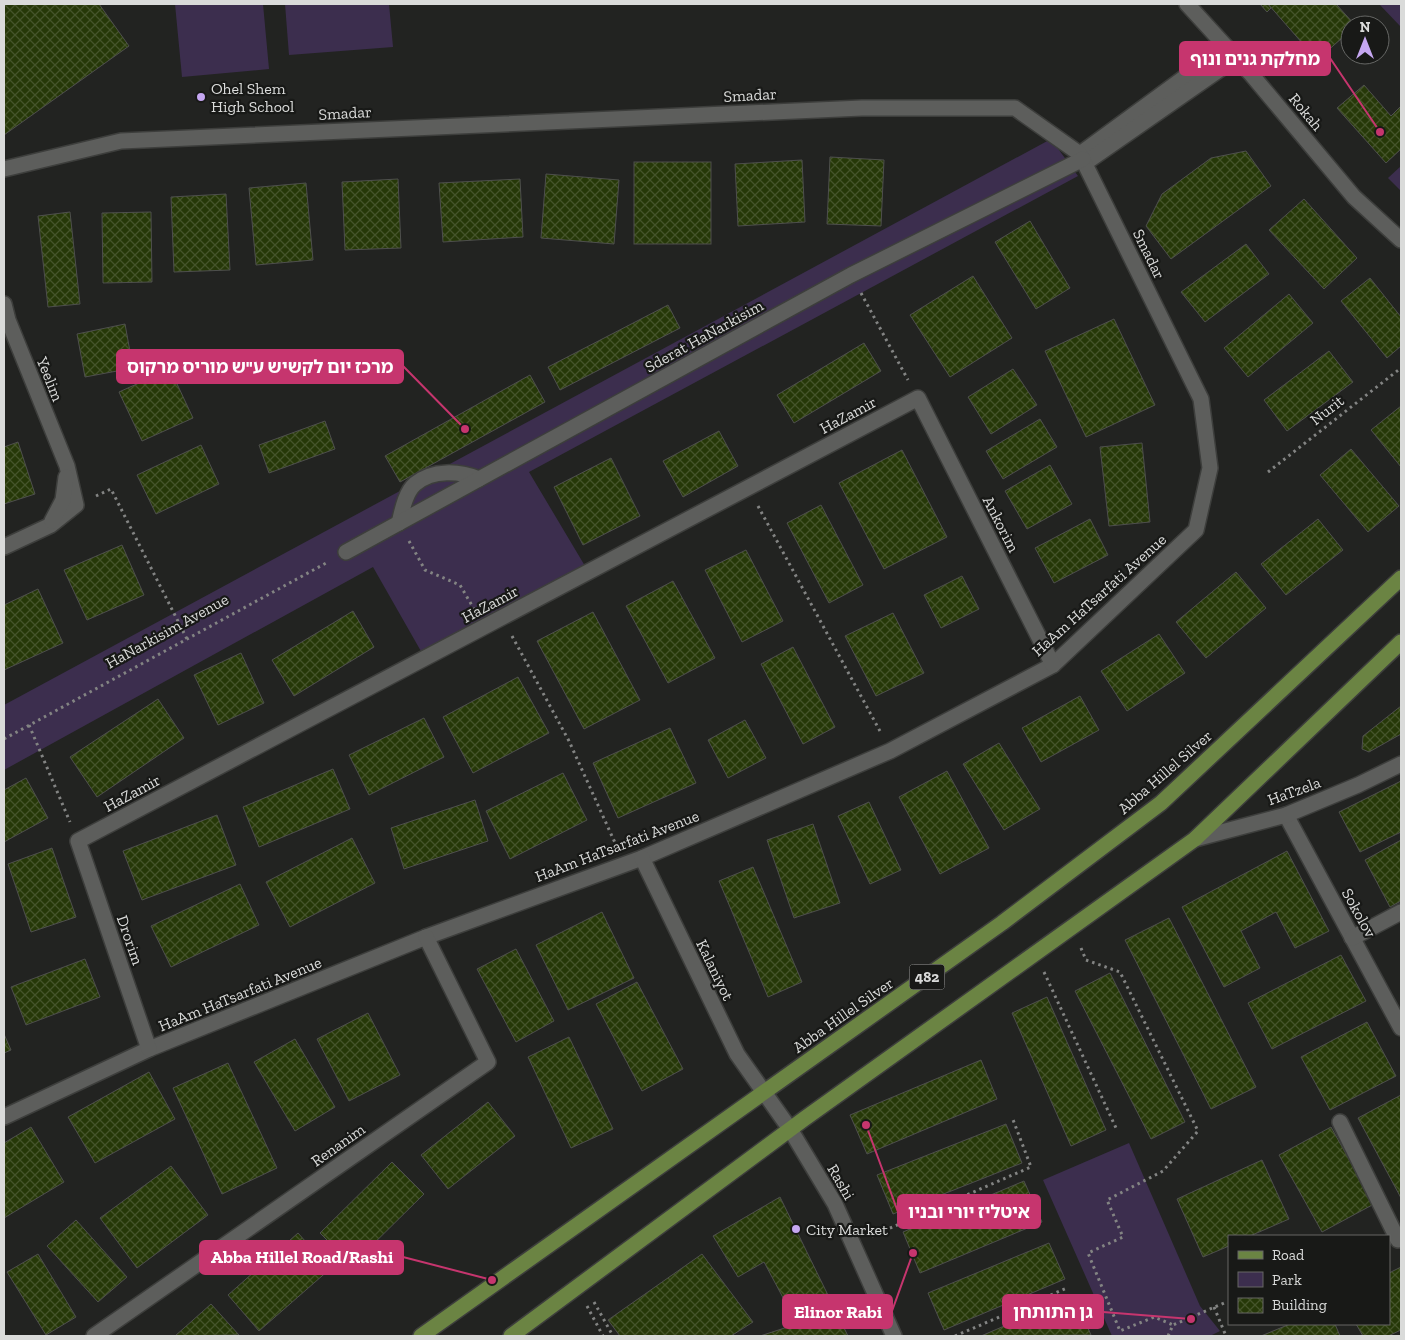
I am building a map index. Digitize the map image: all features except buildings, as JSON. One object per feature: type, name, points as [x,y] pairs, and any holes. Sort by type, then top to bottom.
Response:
[{"type":"main road","name":"Abba Hillel Silver","points":[[421,1336],[1002,923],[1161,803],[1401,578]]},
{"type":"main road","name":"482","points":[[511,1336],[790,1129],[1072,929],[1195,839],[1401,642]]},
{"type":"street","name":"Rokah","points":[[1187,4],[1226,46],[1354,197],[1401,240]]},
{"type":"street","points":[[1083,159],[1226,46]]},
{"type":"street","points":[[1083,159],[1236,58]]},
{"type":"street","name":"Smadar","points":[[4,169],[121,140],[862,108],[1015,108],[1083,159],[1200,399],[1210,468],[1196,530]]},
{"type":"street","name":"Sderat HaNarkisim","points":[[346,552],[851,275],[1083,159]]},
{"type":"street","name":"Yeelim","points":[[4,304],[8,320],[67,466],[76,505]]},
{"type":"street","name":"HaZamir","points":[[78,842],[918,398]]},
{"type":"street","name":"Ankorim","points":[[918,398],[1053,665]]},
{"type":"street","name":"Yeelim","points":[[51,525],[63,500],[67,466]]},
{"type":"street","points":[[399,523],[403,504],[415,484],[442,472],[468,475],[479,480]]},
{"type":"street","points":[[4,547],[51,525],[76,505]]},
{"type":"street","name":"HaAm HaTsarfati Avenue","points":[[4,1117],[150,1049],[426,937],[642,858],[890,751],[1053,665],[1196,530]]},
{"type":"street","name":"HaTzela","points":[[1195,839],[1286,815],[1358,786],[1401,764]]},
{"type":"street","name":"Sokolov","points":[[1286,815],[1401,1028]]},
{"type":"street","name":"Drorim","points":[[78,842],[150,1049]]},
{"type":"street","name":"Kalaniyot","points":[[642,858],[737,1054],[790,1129]]},
{"type":"street","points":[[1352,938],[1401,912]]},
{"type":"street","name":"Renanim","points":[[94,1336],[488,1062],[426,937]]},
{"type":"street","points":[[1340,1122],[1396,1241]]},
{"type":"street","name":"Rashi","points":[[790,1129],[835,1204],[894,1336]]},
{"type":"path","points":[[851,275],[918,398]]},
{"type":"path","name":"Nurit","points":[[1268,472],[1401,368]]},
{"type":"path","points":[[748,488],[890,751]]},
{"type":"path","points":[[76,505],[111,489],[187,640]]},
{"type":"path","points":[[399,523],[424,570],[460,585],[485,627]]},
{"type":"path","name":"HaNarkisim Avenue","points":[[4,739],[346,552]]},
{"type":"path","points":[[502,618],[569,741],[625,864]]},
{"type":"path","points":[[29,725],[78,842]]},
{"type":"path","points":[[1072,929],[1086,960],[1120,972],[1198,1131],[1163,1171],[1107,1200],[1123,1237],[1088,1253],[1120,1331],[1154,1317],[1173,1325]]},
{"type":"path","points":[[1047,978],[1116,1128]]},
{"type":"path","points":[[853,1244],[1031,1167],[1012,1117]]},
{"type":"path","points":[[580,1285],[603,1336]]},
{"type":"path","points":[[580,1285],[613,1336]]},
{"type":"path","points":[[955,1336],[1067,1288]]},
{"type":"path","points":[[1168,1336],[1173,1325],[1224,1303]]},
{"type":"path","points":[[1214,1307],[1226,1336]]},
{"type":"green space","points":[[175,4],[263,4],[269,69],[182,77]]},
{"type":"green space","points":[[285,4],[389,4],[393,47],[289,55]]},
{"type":"green space","points":[[1379,4],[1401,4],[1401,27],[1390,15]]},
{"type":"green space","points":[[1051,139],[1078,176],[529,472],[585,566],[422,653],[373,567],[4,770],[4,705]]},
{"type":"green space","points":[[1401,166],[1401,191],[1388,178]]},
{"type":"green space","points":[[1129,1143],[1200,1306],[1220,1331],[1210,1336],[1112,1336],[1043,1180]]},
{"type":"place","name":"Ohel Shem High School","points":[[201,97]]},
{"type":"place","name":"מחלקת גנים ונוף","points":[[1380,132]]},
{"type":"place","name":"מרכז יום לקשיש ע\"ש מוריס מרקוס","points":[[465,429]]},
{"type":"place","name":"איטליז יורי ובניו","points":[[866,1125]]},
{"type":"place","name":"City Market","points":[[796,1229]]},
{"type":"place","name":"Elinor Rabi","points":[[913,1253]]},
{"type":"place","name":"Abba Hillel Road/Rashi","points":[[492,1280]]},
{"type":"place","name":"גן התותחן","points":[[1191,1319]]}]
